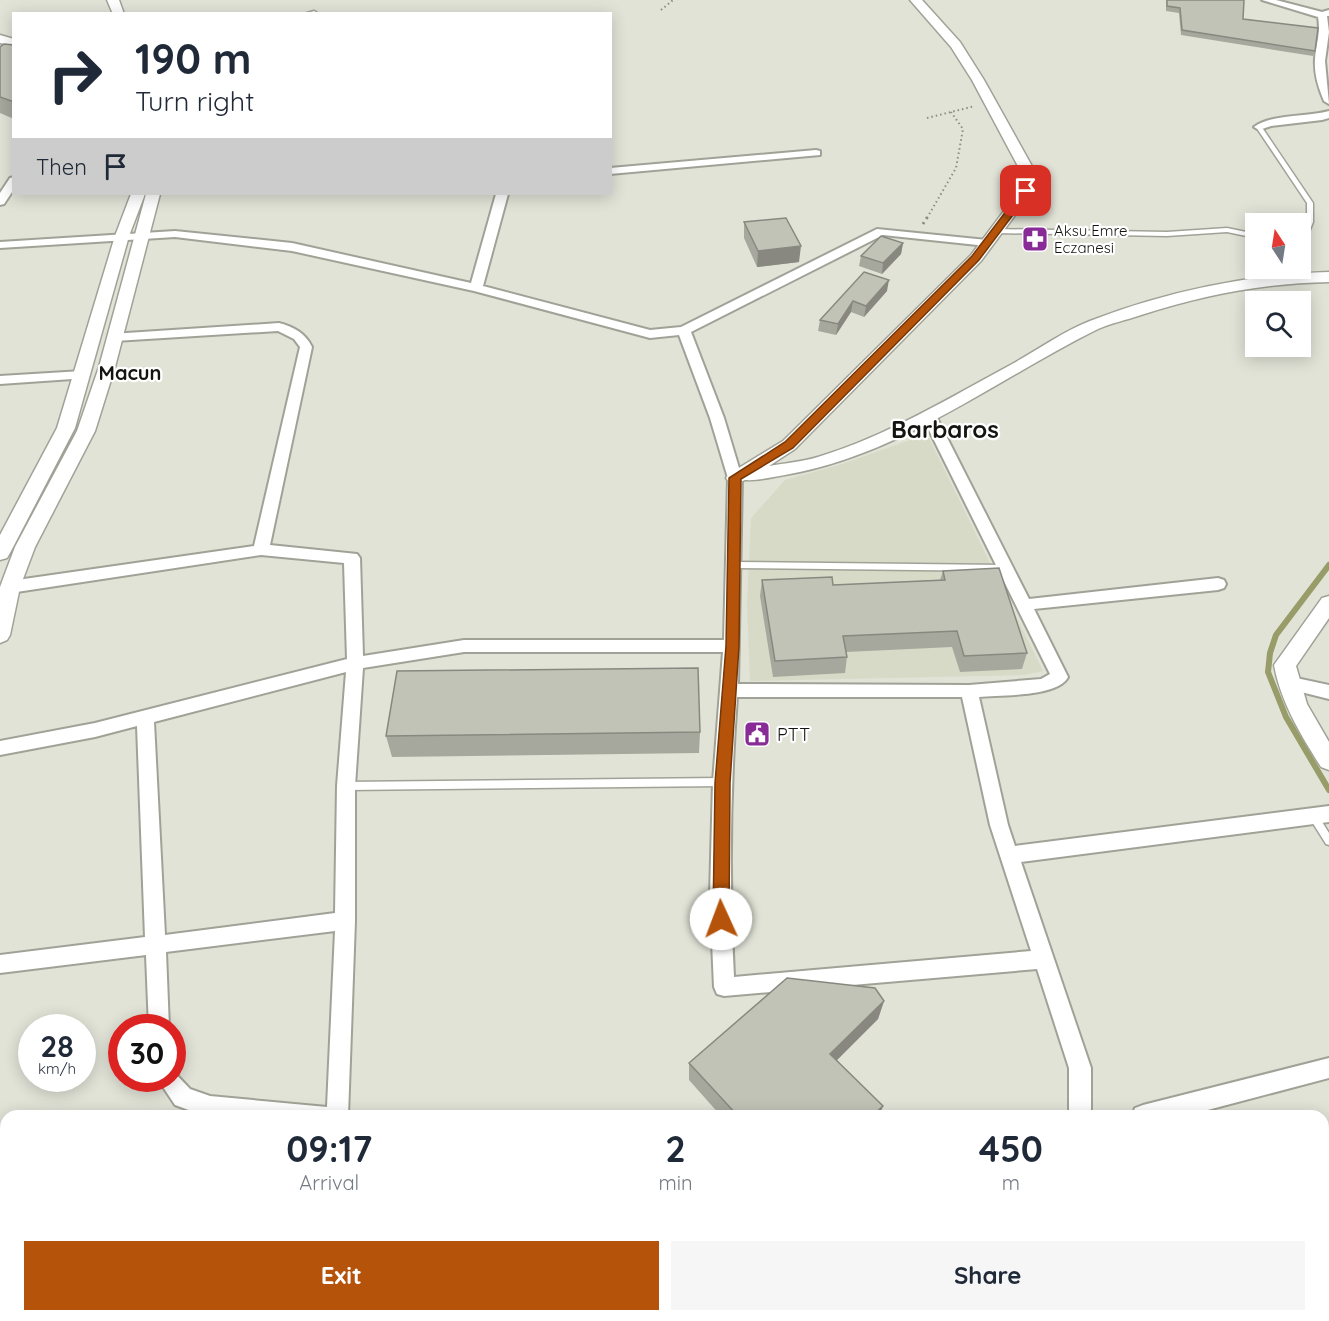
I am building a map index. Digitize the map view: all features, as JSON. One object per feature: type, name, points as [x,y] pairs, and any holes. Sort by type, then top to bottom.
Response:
[{"type":"street","points":[[735,478],[789,445],[976,258],[1026,191],[1026,168],[990,102],[956,45],[916,0]]},
{"type":"street","points":[[1266,0],[1326,14],[1327,30],[1319,66],[1329,101]]},
{"type":"street","points":[[1259,127],[1269,123],[1322,117],[1329,114]]},
{"type":"street","points":[[612,171],[816,153]]},
{"type":"street","points":[[0,202],[12,183]]},
{"type":"street","points":[[0,553],[66,428],[122,236],[138,195]]},
{"type":"street","points":[[0,635],[10,587],[25,547],[86,431],[115,337],[153,195]]},
{"type":"street","points":[[476,288],[502,195]]},
{"type":"street","points":[[0,245],[175,234],[292,247],[476,288],[650,334],[684,331],[881,231],[916,235],[992,237]]},
{"type":"street","points":[[1311,275],[1329,277]]},
{"type":"street","points":[[735,478],[820,463],[874,442],[929,416],[1094,325],[1156,305],[1262,279]]},
{"type":"street","points":[[115,337],[279,327],[295,333],[304,342],[306,348],[261,550]]},
{"type":"street","points":[[684,331],[717,418],[735,478],[732,646],[722,783],[720,896],[724,987],[1044,959]]},
{"type":"street","points":[[0,381],[82,375]]},
{"type":"street","points":[[728,690],[969,690],[1044,686],[1060,677],[929,416]]},
{"type":"street","points":[[10,587],[261,550],[352,558],[355,663],[346,786],[345,921],[337,1110]]},
{"type":"street","points":[[1022,605],[1218,584]]},
{"type":"street","points":[[1329,603],[1285,665],[1287,682],[1301,715],[1329,761]]},
{"type":"street","points":[[0,748],[95,730],[355,663],[464,646],[732,646]]},
{"type":"street","points":[[1287,682],[1329,692]]},
{"type":"street","points":[[969,690],[999,825],[1080,1068],[1080,1110]]},
{"type":"street","points":[[145,717],[158,1014]]},
{"type":"street","points":[[1010,855],[1323,815]]},
{"type":"street","points":[[0,964],[345,921]]},
{"type":"street","points":[[1166,1110],[1329,1068]]},
{"type":"street","points":[[179,1092],[183,1097],[210,1107],[247,1110]]},
{"type":"lane","points":[[1259,127],[1310,203],[1310,213]]},
{"type":"lane","points":[[992,237],[1167,234],[1227,230],[1245,234]]},
{"type":"lane","points":[[735,565],[1004,568]]},
{"type":"lane","points":[[346,786],[722,783]]},
{"type":"lane","points":[[1323,815],[1329,841]]},
{"type":"path","points":[[661,10],[673,0]]},
{"type":"path","points":[[927,118],[990,102]]},
{"type":"path","points":[[916,235],[956,168],[963,129],[951,112]]},
{"type":"shaded area","points":[[927,434],[1043,671],[1024,675],[750,681],[747,604],[751,518],[785,480],[839,465]]},
{"type":"building","points":[[1167,0],[1244,0],[1243,19],[1318,28],[1315,51],[1182,30],[1180,8],[1167,6]]},
{"type":"building","points":[[4,44],[12,45],[12,101],[0,97],[0,47]]},
{"type":"building","points":[[786,218],[801,246],[758,251],[744,222]]},
{"type":"building","points":[[881,236],[903,243],[883,263],[861,256]]},
{"type":"building","points":[[864,272],[889,280],[866,306],[853,301],[838,324],[820,320]]},
{"type":"building","points":[[999,568],[1027,653],[964,656],[957,631],[843,636],[847,657],[775,661],[762,580],[832,577],[833,585],[945,580],[943,571]]},
{"type":"building","points":[[698,668],[700,732],[386,736],[397,671]]},
{"type":"building","points":[[787,978],[875,988],[884,1001],[830,1054],[883,1106],[879,1110],[732,1110],[689,1063]]},
{"type":"waterway","points":[[1329,565],[1276,635],[1270,653],[1268,672],[1286,717],[1329,790]]},
{"type":"place","name":"Aksu Emre Eczanesi","points":[[1035,239]]},
{"type":"place","name":"PTT","points":[[757,734]]},
{"type":"district","name":"Macun","points":[[130,372]]},
{"type":"district","name":"Barbaros","points":[[945,429]]},
{"type":"route","points":[[721,919],[722,783],[732,646],[735,478],[789,445],[976,258],[1026,191]]}]
